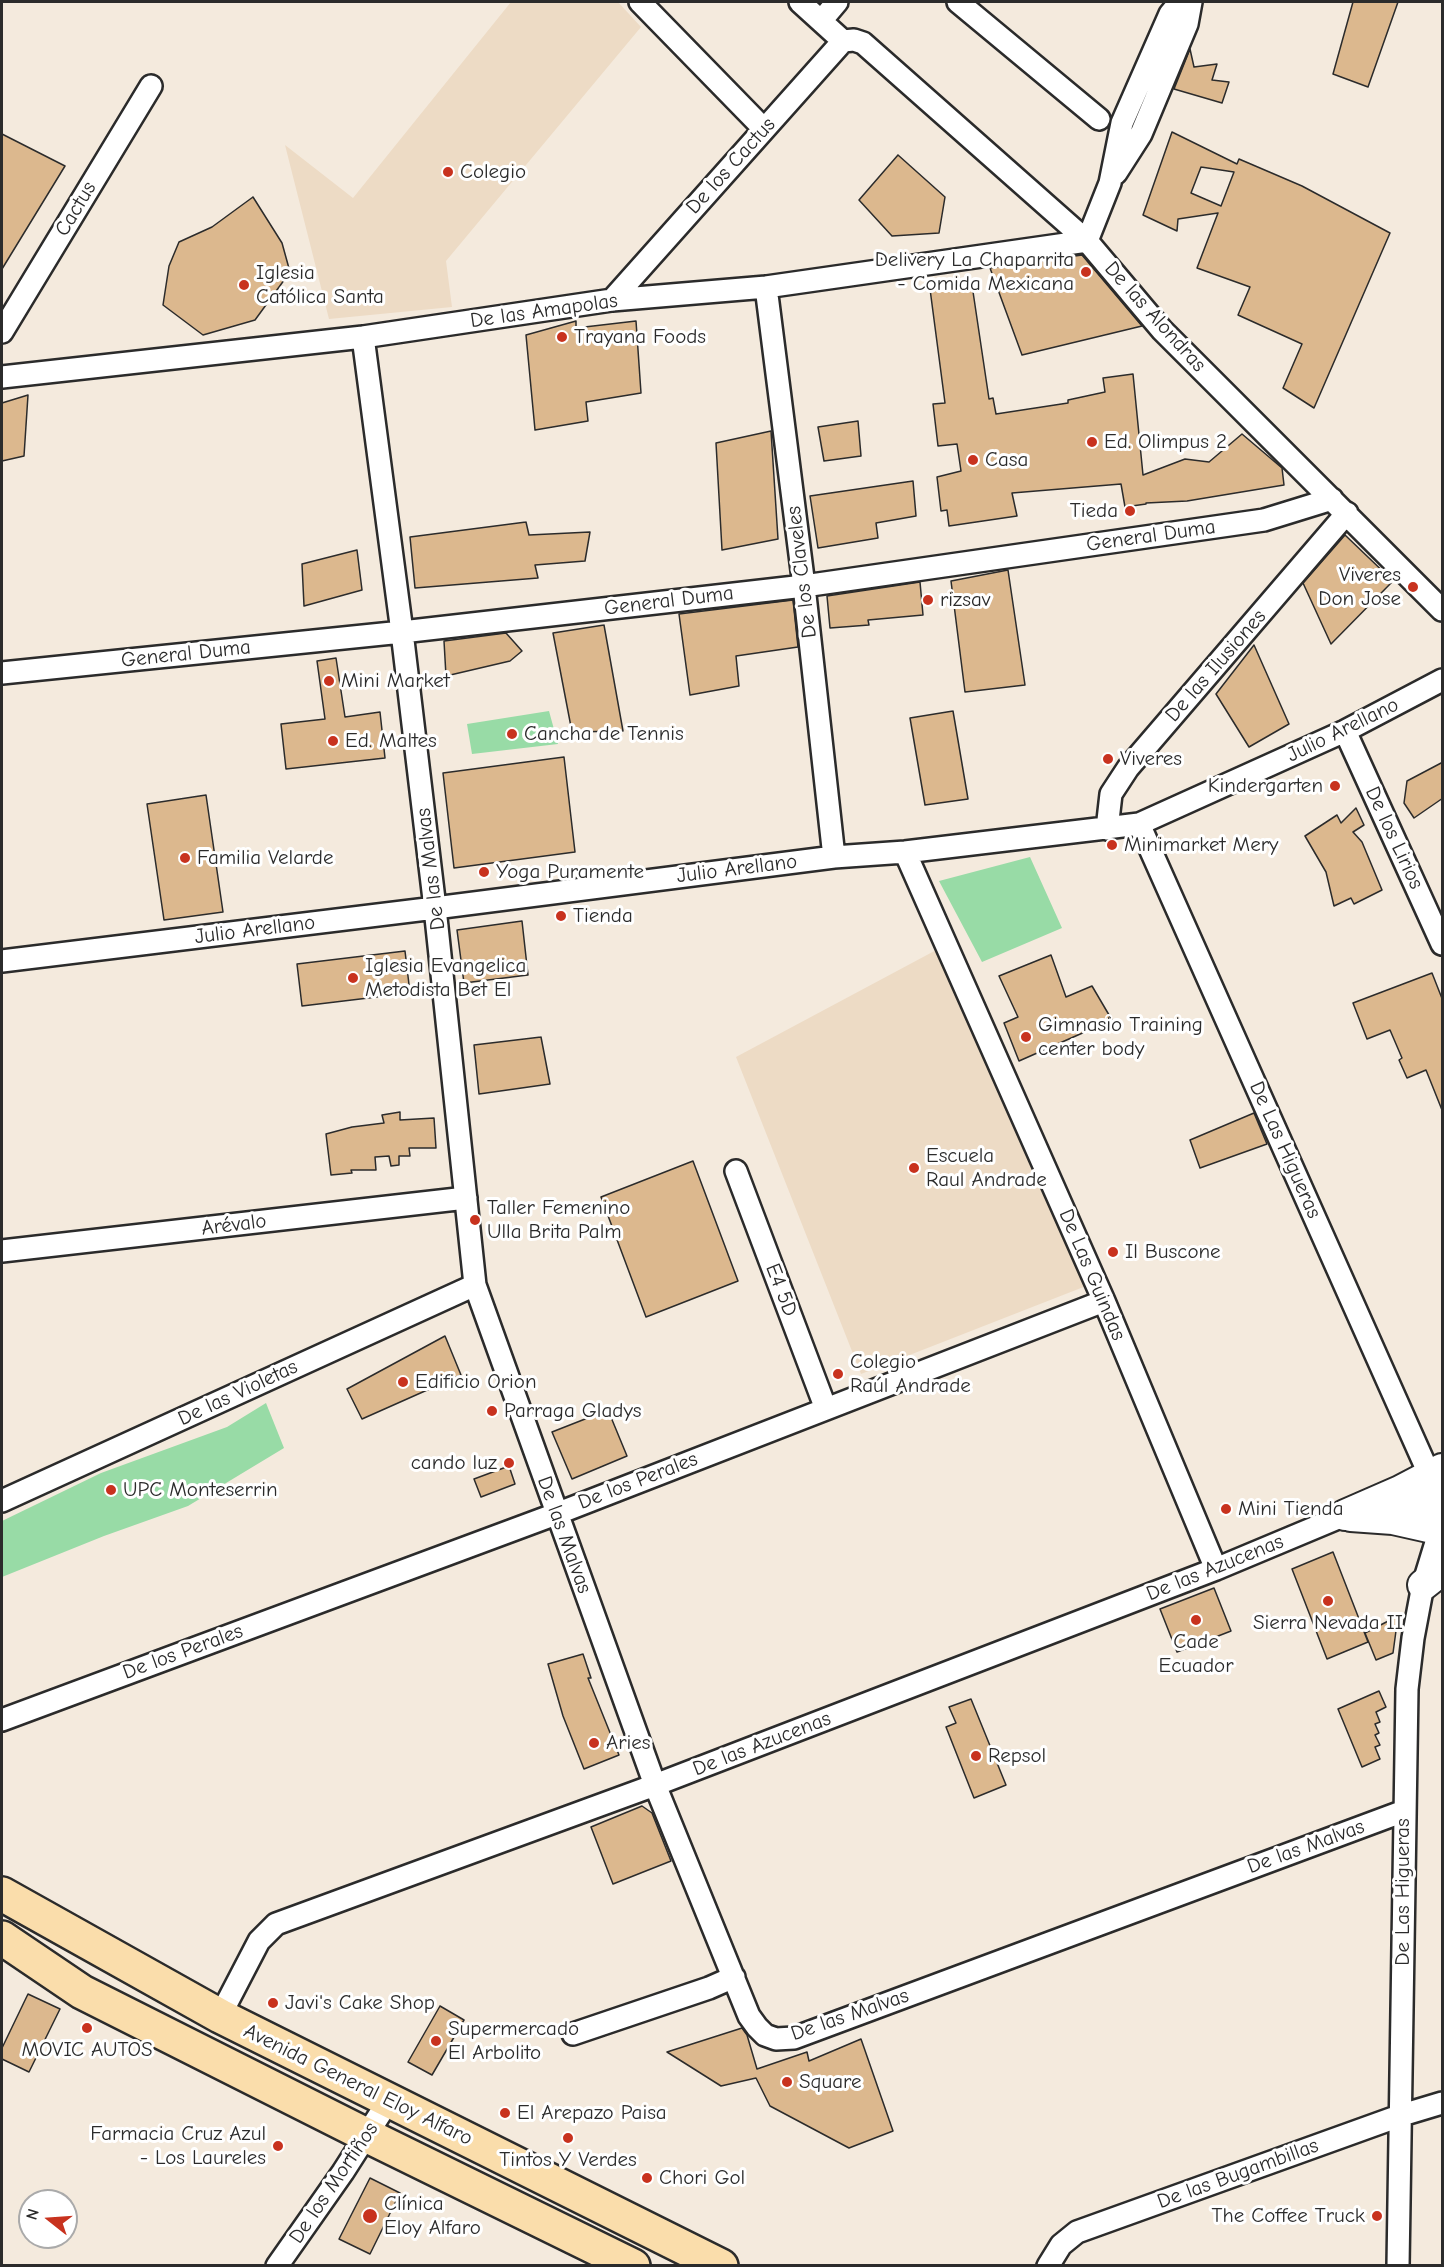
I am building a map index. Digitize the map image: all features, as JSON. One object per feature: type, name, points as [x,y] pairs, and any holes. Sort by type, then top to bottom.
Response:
[{"type":"main road","name":"Avenida General Eloy Alfaro","points":[[2,1894],[220,2016],[721,2265]]},
{"type":"main road","name":"Avenida General Eloy Alfaro","points":[[2,1938],[82,1992],[368,2136],[633,2265]]},
{"type":"street","points":[[640,2],[764,129]]},
{"type":"street","name":"De las Alondras","points":[[800,2],[821,21],[849,40],[863,44],[1087,241],[1162,330],[1443,610]]},
{"type":"street","points":[[821,21],[837,2]]},
{"type":"street","points":[[958,2],[1099,119]]},
{"type":"street","points":[[1087,241],[1110,183],[1122,123],[1170,14],[1180,2]]},
{"type":"street","points":[[1110,183],[1141,134],[1187,24],[1191,2]]},
{"type":"street","name":"De los Cactus","points":[[612,300],[764,129],[849,40]]},
{"type":"street","name":"Cactus","points":[[2,332],[151,86]]},
{"type":"street","name":"De las Amapolas","points":[[2,377],[363,337],[612,300],[766,287],[1087,241]]},
{"type":"street","name":"De los Claveles","points":[[766,287],[804,585],[834,857]]},
{"type":"street","name":"De las Malvas","points":[[363,337],[435,908],[475,1285],[655,1785],[750,2016],[765,2035],[776,2039],[794,2038],[1404,1811]]},
{"type":"street","name":"General Duma","points":[[2,673],[402,632],[804,585],[1264,520],[1340,506]]},
{"type":"street","name":"De las Ilusiones","points":[[1107,829],[1111,794],[1128,768],[1340,506]]},
{"type":"street","name":"Julio Arellano","points":[[2,961],[834,857],[905,852],[1139,824],[1344,731],[1443,680]]},
{"type":"street","name":"De los Lirios","points":[[1344,731],[1443,944]]},
{"type":"street","name":"De Las Higueras","points":[[1139,824],[1440,1505],[1433,1577],[1413,1638],[1407,1689],[1398,2265]]},
{"type":"street","name":"De Las Guindas","points":[[905,852],[1104,1301],[1216,1569]]},
{"type":"street","name":"E4 5D","points":[[736,1171],[826,1409]]},
{"type":"street","name":"Arévalo","points":[[2,1251],[466,1198]]},
{"type":"street","name":"De las Violetas","points":[[2,1501],[475,1285]]},
{"type":"street","name":"De los Perales","points":[[2,1720],[556,1514],[1104,1301]]},
{"type":"street","name":"De las Azucenas","points":[[220,2016],[259,1941],[276,1923],[655,1785],[1216,1569],[1400,1491],[1440,1505]]},
{"type":"street","name":"De las Azucenas","points":[[1345,1515],[1393,1519],[1440,1505]]},
{"type":"street","points":[[573,2034],[709,1988],[734,1977]]},
{"type":"street","name":"De los Mortiños","points":[[277,2265],[368,2136],[389,2100]]},
{"type":"street","name":"De las Bugambillas","points":[[1048,2265],[1060,2245],[1077,2232],[1402,2115],[1443,2103]]},
{"type":"shaded area","name":"Colegio","points":[[511,2],[618,2],[641,27],[446,261],[452,307],[329,319],[285,145],[353,198]]},
{"type":"shaded area","name":"Escuela Raul Andrade","points":[[940,948],[1104,1279],[861,1374],[736,1057]]},
{"type":"green space","name":"Cancha de Tennis","points":[[549,711],[558,744],[472,754],[467,724]]},
{"type":"green space","points":[[1030,857],[1062,928],[982,962],[939,881]]},
{"type":"green space","points":[[266,1403],[284,1448],[188,1506],[104,1536],[2,1577],[2,1521],[101,1473],[227,1427]]},
{"type":"building","points":[[1353,2],[1398,2],[1368,87],[1333,74]]},
{"type":"building","points":[[1190,49],[1194,67],[1217,64],[1212,80],[1229,82],[1222,103],[1174,89]]},
{"type":"building","points":[[1172,132],[1237,164],[1239,159],[1302,186],[1390,233],[1314,408],[1283,388],[1302,344],[1238,315],[1250,287],[1197,268],[1218,213],[1178,219],[1177,231],[1143,215]],"holes":[[[1201,167],[1234,172],[1221,206],[1191,193]]]},
{"type":"building","points":[[2,134],[65,166],[2,269]]},
{"type":"building","points":[[898,155],[945,197],[939,233],[892,236],[859,200]]},
{"type":"building","points":[[253,197],[282,243],[290,272],[255,320],[203,335],[163,305],[169,266],[179,242],[212,227]]},
{"type":"building","points":[[1082,255],[1142,326],[1022,355],[990,268]]},
{"type":"building","points":[[972,285],[989,399],[993,398],[996,414],[1068,403],[1068,400],[1105,392],[1103,378],[1133,374],[1143,475],[1185,459],[1209,462],[1242,434],[1282,468],[1284,485],[1187,501],[1146,503],[1125,507],[1121,484],[1012,493],[1017,516],[949,526],[947,510],[941,511],[937,477],[961,471],[957,444],[938,446],[933,404],[945,403],[930,289]]},
{"type":"building","points":[[576,321],[576,328],[636,321],[641,393],[586,402],[588,421],[535,430],[526,335]]},
{"type":"building","points":[[28,395],[24,456],[2,461],[2,403]]},
{"type":"building","points":[[858,421],[861,456],[824,461],[818,427]]},
{"type":"building","points":[[771,431],[778,539],[722,550],[716,443]]},
{"type":"building","points":[[913,481],[916,516],[876,523],[878,538],[818,548],[810,496]]},
{"type":"building","points":[[526,522],[529,535],[590,532],[585,561],[535,565],[538,578],[415,588],[410,537]]},
{"type":"building","points":[[1345,535],[1393,581],[1331,644],[1303,583]]},
{"type":"building","points":[[357,550],[362,590],[304,606],[302,564]]},
{"type":"building","points":[[1008,570],[1025,685],[965,692],[951,581]]},
{"type":"building","points":[[920,582],[923,615],[868,620],[869,625],[830,628],[827,596]]},
{"type":"building","points":[[793,600],[798,647],[736,656],[739,686],[690,695],[679,614]]},
{"type":"building","points":[[604,625],[623,731],[572,732],[553,633]]},
{"type":"building","points":[[506,633],[522,651],[510,661],[446,676],[444,641]]},
{"type":"building","points":[[1254,645],[1289,724],[1249,747],[1216,694]]},
{"type":"building","name":"Ed. Maltes","points":[[336,658],[345,717],[380,712],[385,758],[286,769],[281,724],[325,719],[317,661]]},
{"type":"building","points":[[953,711],[968,799],[925,805],[910,718]]},
{"type":"building","points":[[564,757],[575,852],[454,868],[443,773]]},
{"type":"building","points":[[1443,762],[1443,798],[1414,818],[1404,803],[1407,781]]},
{"type":"building","name":"Familia Velarde","points":[[206,795],[223,912],[164,920],[147,804]]},
{"type":"building","points":[[1356,808],[1364,825],[1353,832],[1362,842],[1382,890],[1354,904],[1351,898],[1334,906],[1326,872],[1305,836],[1337,815],[1341,823]]},
{"type":"building","points":[[522,921],[528,975],[464,983],[457,930]]},
{"type":"building","name":"Iglesia Evangelica Metodista Bet El","points":[[405,951],[410,993],[302,1006],[297,964]]},
{"type":"building","points":[[1051,955],[1066,997],[1092,986],[1112,1020],[1019,1061],[1004,1023],[1018,1017],[999,976]]},
{"type":"building","points":[[1432,973],[1443,1001],[1442,1110],[1426,1070],[1407,1078],[1399,1060],[1402,1058],[1390,1030],[1367,1039],[1353,1003]]},
{"type":"building","points":[[541,1037],[550,1084],[479,1094],[474,1045]]},
{"type":"building","points":[[400,1112],[400,1120],[434,1118],[436,1148],[409,1148],[410,1156],[399,1156],[399,1165],[391,1166],[389,1156],[375,1157],[376,1170],[351,1170],[352,1173],[331,1175],[326,1134],[352,1127],[384,1123],[382,1115]]},
{"type":"building","points":[[1254,1113],[1267,1144],[1200,1168],[1190,1140]]},
{"type":"building","points":[[693,1161],[738,1281],[646,1317],[601,1197]]},
{"type":"building","name":"Edificio Orion","points":[[445,1336],[461,1375],[362,1419],[347,1389]]},
{"type":"building","points":[[608,1410],[627,1456],[572,1479],[552,1432]]},
{"type":"building","points":[[509,1466],[515,1484],[481,1497],[474,1479]]},
{"type":"building","name":"Sierra Nevada II","points":[[1333,1552],[1368,1642],[1327,1659],[1292,1569]]},
{"type":"building","name":"Cade Ecuador","points":[[1214,1588],[1231,1631],[1177,1652],[1160,1609]]},
{"type":"building","points":[[1398,1616],[1393,1653],[1376,1660],[1365,1633]]},
{"type":"building","points":[[583,1654],[591,1678],[588,1678],[619,1755],[584,1769],[563,1716],[548,1664]]},
{"type":"building","points":[[1379,1691],[1386,1707],[1376,1712],[1380,1722],[1375,1724],[1379,1733],[1375,1735],[1380,1745],[1375,1747],[1380,1759],[1362,1767],[1338,1709]]},
{"type":"building","name":"Repsol","points":[[971,1699],[1006,1785],[974,1798],[946,1727],[956,1723],[949,1707]]},
{"type":"building","points":[[642,1806],[652,1813],[671,1861],[613,1884],[591,1827]]},
{"type":"building","points":[[28,1994],[60,2009],[29,2072],[2,2059],[2,2048]]},
{"type":"building","name":"Supermercado El Arbolito","points":[[440,2006],[464,2020],[432,2075],[408,2062]]},
{"type":"building","points":[[742,2028],[747,2035],[757,2069],[807,2052],[809,2061],[861,2039],[893,2131],[849,2148],[770,2106],[756,2078],[721,2086],[667,2052]]},
{"type":"building","name":"Clínica Eloy Alfaro","points":[[370,2178],[400,2193],[370,2254],[339,2239]]},
{"type":"place","name":"Colegio","points":[[448,172]]},
{"type":"place","name":"Delivery La Chaparrita - Comida Mexicana","points":[[1086,272]]},
{"type":"place","name":"Iglesia Católica Santa","points":[[244,285]]},
{"type":"place","name":"Trayana Foods","points":[[562,337]]},
{"type":"place","name":"Ed. Olimpus 2","points":[[1092,442]]},
{"type":"place","name":"Casa","points":[[973,460]]},
{"type":"place","name":"Tieda","points":[[1130,511]]},
{"type":"place","name":"Viveres Don Jose","points":[[1413,587]]},
{"type":"place","name":"rizsav","points":[[928,600]]},
{"type":"place","name":"Mini Market","points":[[329,681]]},
{"type":"place","name":"Cancha de Tennis","points":[[512,734]]},
{"type":"place","name":"Ed. Maltes","points":[[333,741]]},
{"type":"place","name":"Viveres","points":[[1108,759]]},
{"type":"place","name":"Kindergarten","points":[[1335,786]]},
{"type":"place","name":"Minimarket Mery","points":[[1112,845]]},
{"type":"place","name":"Familia Velarde","points":[[185,858]]},
{"type":"place","name":"Yoga Puramente","points":[[484,872]]},
{"type":"place","name":"Tienda","points":[[561,916]]},
{"type":"place","name":"Iglesia Evangelica Metodista Bet El","points":[[353,978]]},
{"type":"place","name":"Gimnasio Training center body","points":[[1026,1037]]},
{"type":"place","name":"Escuela Raul Andrade","points":[[914,1168]]},
{"type":"place","name":"Taller Femenino Ulla Brita Palm","points":[[475,1220]]},
{"type":"place","name":"Il Buscone","points":[[1113,1252]]},
{"type":"place","name":"Colegio Raúl Andrade","points":[[838,1374]]},
{"type":"place","name":"Edificio Orion","points":[[403,1382]]},
{"type":"place","name":"Parraga Gladys","points":[[492,1411]]},
{"type":"place","name":"cando luz","points":[[509,1463]]},
{"type":"place","name":"UPC Monteserrin","points":[[111,1490]]},
{"type":"place","name":"Mini Tienda","points":[[1226,1509]]},
{"type":"place","name":"Sierra Nevada II","points":[[1328,1601]]},
{"type":"place","name":"Cade Ecuador","points":[[1196,1620]]},
{"type":"place","name":"Aries","points":[[594,1743]]},
{"type":"place","name":"Repsol","points":[[976,1756]]},
{"type":"place","name":"Javi's Cake Shop","points":[[273,2003]]},
{"type":"place","name":"MOVIC AUTOS","points":[[87,2028]]},
{"type":"place","name":"Supermercado El Arbolito","points":[[436,2041]]},
{"type":"place","name":"Square","points":[[787,2082]]},
{"type":"place","name":"El Arepazo Paisa","points":[[505,2113]]},
{"type":"place","name":"Tintos Y Verdes","points":[[568,2138]]},
{"type":"place","name":"Farmacia Cruz Azul - Los Laureles","points":[[278,2146]]},
{"type":"place","name":"Chori Gol","points":[[647,2178]]},
{"type":"place","name":"Clínica Eloy Alfaro","points":[[370,2216]]},
{"type":"place","name":"The Coffee Truck","points":[[1377,2216]]}]
